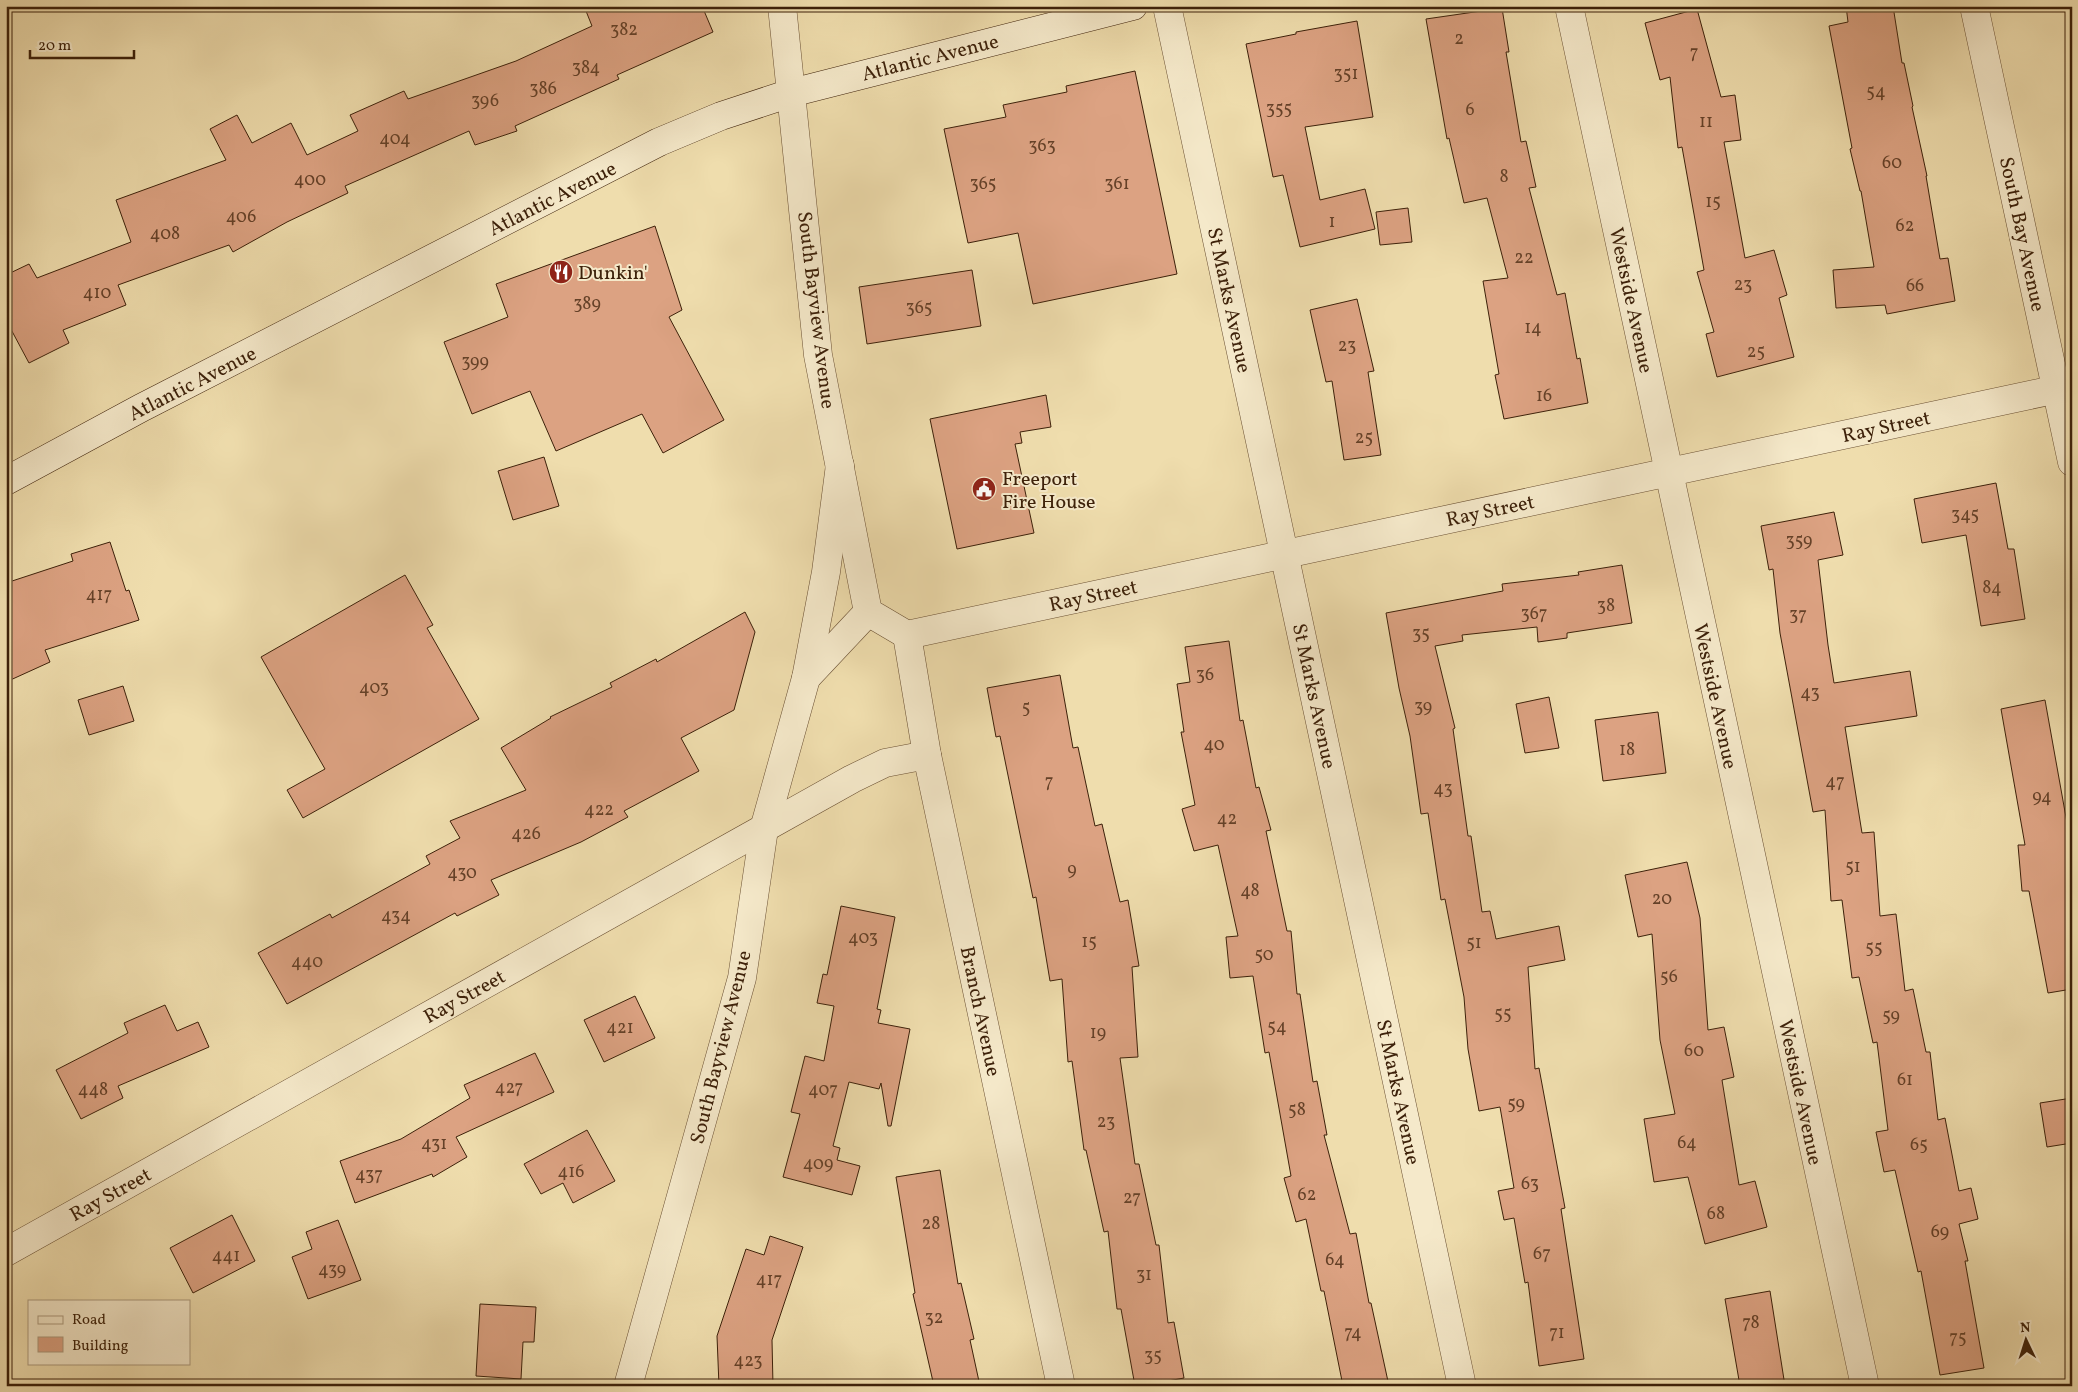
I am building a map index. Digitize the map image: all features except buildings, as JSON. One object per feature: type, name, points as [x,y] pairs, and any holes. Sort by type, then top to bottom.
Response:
[{"type":"street","name":"South Bayview Avenue","points":[[628,1386],[742,978],[764,829],[806,678],[868,612],[818,355],[782,6]]},
{"type":"street","name":"Atlantic Avenue","points":[[6,481],[150,404],[659,142],[721,116],[791,93],[1133,6]]},
{"type":"street","name":"St Marks Avenue","points":[[1167,6],[1462,1386]]},
{"type":"street","name":"Westside Avenue","points":[[1569,6],[1864,1386]]},
{"type":"street","name":"South Bay Avenue","points":[[1974,6],[2064,388],[2072,462]]},
{"type":"street","name":"Ray Street","points":[[907,635],[2064,388]]},
{"type":"street","points":[[806,678],[826,572],[840,465]]},
{"type":"street","points":[[868,612],[907,635]]},
{"type":"street","name":"Branch Avenue","points":[[907,635],[927,755],[1061,1386]]},
{"type":"street","name":"Ray Street","points":[[6,1252],[852,779],[885,763],[927,755]]},
{"type":"place","name":"Dunkin'","points":[[561,272]]},
{"type":"place","name":"Freeport Fire House","points":[[984,489]]}]
